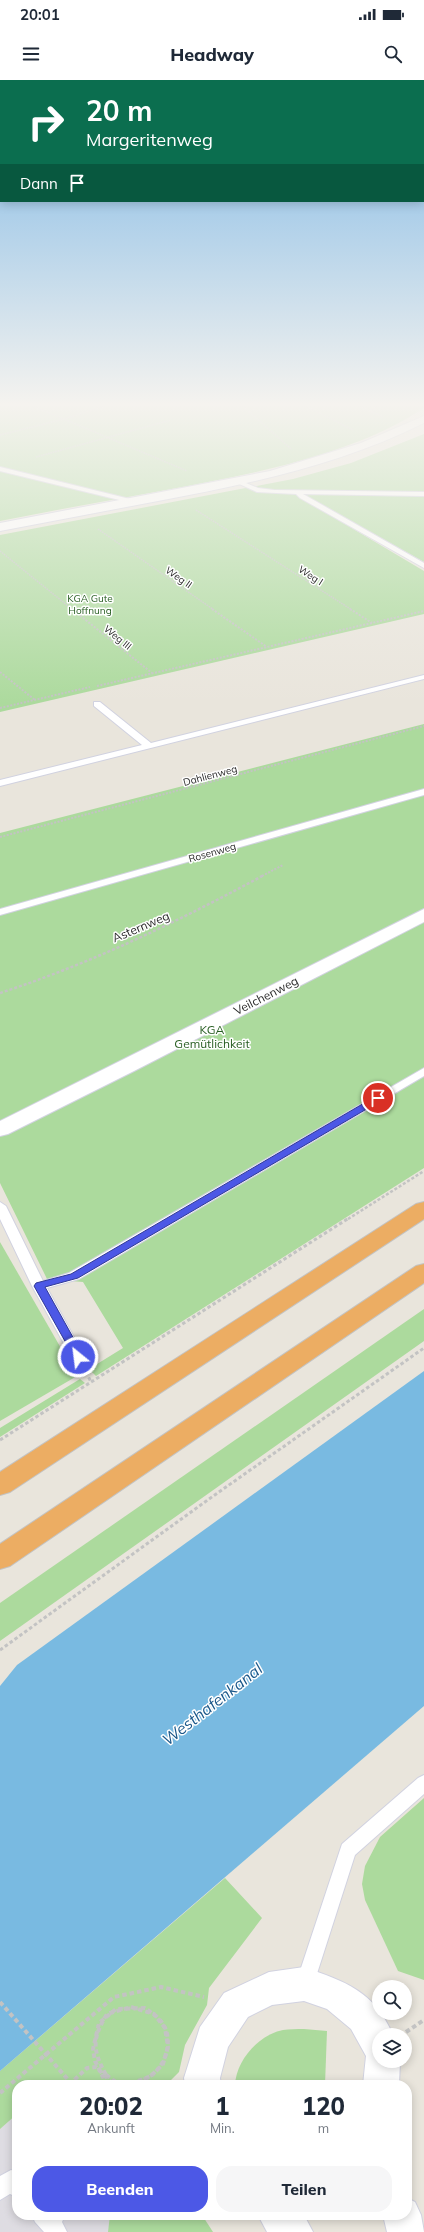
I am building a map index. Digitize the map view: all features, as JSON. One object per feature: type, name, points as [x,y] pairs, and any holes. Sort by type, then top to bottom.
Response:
[{"type":"highway","points":[[0,1485],[424,1210]]},
{"type":"highway","points":[[0,1558],[424,1272]]},
{"type":"street","points":[[0,527],[128,503]]},
{"type":"street","name":"Veilchenweg","points":[[0,1129],[127,1067],[424,915]]},
{"type":"street","points":[[202,2080],[212,2039],[236,2005],[269,1988],[304,1984],[338,1996],[363,2017],[372,2032]]},
{"type":"street","points":[[381,2080],[382,2068]]},
{"type":"street","points":[[282,2220],[294,2232]]},
{"type":"street","points":[[403,2220],[406,2232]]},
{"type":"lane","points":[[313,503],[424,566]]},
{"type":"lane","points":[[0,783],[424,677]]},
{"type":"lane","points":[[97,704],[148,746]]},
{"type":"lane","name":"Rosenweg","points":[[0,912],[424,792]]},
{"type":"lane","points":[[39,1286],[74,1276],[424,1071]]},
{"type":"lane","points":[[0,1206],[39,1286],[78,1357]]},
{"type":"lane","points":[[304,1984],[348,1850],[424,1783]]},
{"type":"lane","points":[[0,2190],[11,2180],[12,2181]]},
{"type":"path","name":"Weg I","points":[[194,508],[372,623]]},
{"type":"path","name":"Weg II","points":[[96,527],[267,647]]},
{"type":"path","name":"Weg III","points":[[0,551],[152,673]]},
{"type":"path","points":[[0,708],[424,612]]},
{"type":"path","points":[[0,672],[35,700]]},
{"type":"path","name":"Dahlienweg","points":[[0,837],[424,726]]},
{"type":"path","name":"Asternweg","points":[[0,993],[36,982],[184,919],[283,865]]},
{"type":"path","points":[[0,1440],[424,1171]]},
{"type":"path","points":[[0,1650],[209,1499],[424,1348]]},
{"type":"path","points":[[15,2080],[114,1997],[161,1986],[236,2005]]},
{"type":"path","points":[[0,2002],[68,2080]]},
{"type":"path","points":[[113,2080],[106,2076],[97,2060],[94,2035],[107,2014],[132,2007],[154,2014],[165,2028],[168,2047],[163,2064],[151,2076],[141,2080]]},
{"type":"path","points":[[104,2080],[95,2061],[93,2049],[99,2023],[116,2009],[145,2008],[161,2021],[168,2037],[166,2058],[157,2071],[145,2080]]},
{"type":"path","points":[[412,2028],[424,2020]]},
{"type":"path","points":[[74,2080],[87,2068],[96,2067],[109,2080]]},
{"type":"path","points":[[0,2093],[12,2083]]},
{"type":"shaded area","points":[[12,2118],[12,2220],[165,2220],[175,2232],[0,2232],[0,2129]]},
{"type":"green space","points":[[0,503],[93,503],[62,509],[0,521]]},
{"type":"green space","name":"KGA Gute Hoffnung","points":[[165,503],[310,503],[424,571],[424,614],[0,712],[0,535]]},
{"type":"green space","name":"KGA Gute Hoffnung","points":[[319,503],[424,503],[424,562]]},
{"type":"green space","name":"KGA Gemütlichkeit","points":[[424,724],[424,1168],[96,1376],[89,1369],[123,1348],[83,1282],[47,1279],[0,1183],[0,833]]},
{"type":"green space","points":[[0,1242],[77,1376],[0,1421]]},
{"type":"green space","points":[[424,1309],[424,1341],[0,1641],[0,1603]]},
{"type":"green space","points":[[80,1379],[85,1383],[0,1437],[0,1428]]},
{"type":"green space","points":[[424,1798],[424,1980],[398,1971],[365,1900],[362,1884],[365,1866],[380,1837]]},
{"type":"green space","points":[[225,1878],[262,1918],[209,1988],[207,2005],[185,2045],[179,2072],[171,2080],[12,2080],[12,2118],[0,2129],[0,2071]]},
{"type":"green space","points":[[290,2029],[327,2031],[325,2080],[236,2080],[239,2067],[244,2058],[257,2043],[274,2033]]},
{"type":"green space","points":[[109,2220],[205,2220],[213,2232],[108,2232]]},
{"type":"water","name":"Westhafenkanal","points":[[424,1371],[424,1706],[0,2071],[0,1686],[17,1665]]},
{"type":"route","points":[[78,1357],[39,1286],[74,1276],[378,1098]]}]
